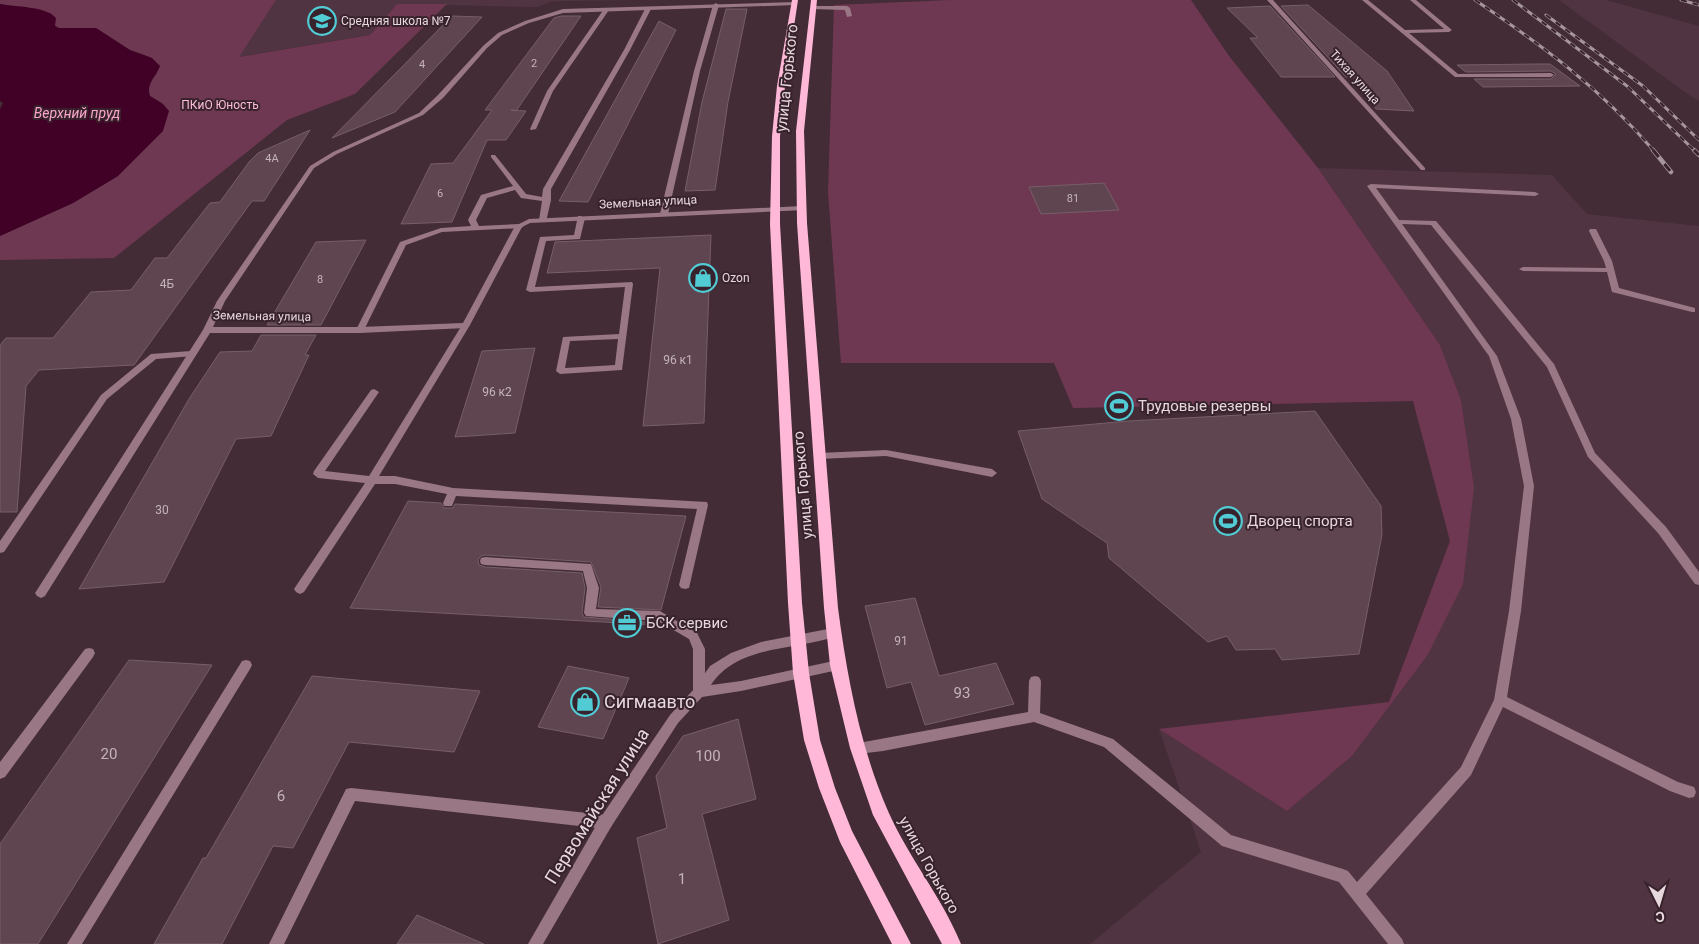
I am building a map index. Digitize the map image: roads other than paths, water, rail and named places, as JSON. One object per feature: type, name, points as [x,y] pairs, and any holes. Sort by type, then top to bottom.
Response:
[{"type":"main road","name":"улица Горького","points":[[795,2],[781,86],[776,136],[775,209],[797,639],[812,740],[827,788],[846,836],[902,944]]},
{"type":"main road","name":"улица Горького","points":[[814,4],[800,131],[802,208],[807,309],[833,633],[838,665],[858,748],[881,815],[952,944]]},
{"type":"street","points":[[847,0],[849,16]]},
{"type":"street","name":"Тихая улица","points":[[1270,0],[1423,169]]},
{"type":"street","points":[[1365,0],[1457,76],[1551,75]]},
{"type":"street","points":[[1404,32],[1449,30],[1412,0]]},
{"type":"street","name":"Земельная улица","points":[[466,325],[360,330],[207,330],[221,302],[312,167],[335,153],[421,114],[434,105],[499,35],[546,15],[563,11],[795,2]]},
{"type":"street","points":[[814,4],[848,8]]},
{"type":"street","points":[[664,214],[697,71],[716,5]]},
{"type":"street","points":[[543,220],[547,189],[627,50],[648,9]]},
{"type":"street","points":[[533,129],[550,91],[606,10]]},
{"type":"street","points":[[494,156],[524,196],[547,200]]},
{"type":"street","points":[[1357,893],[1466,771],[1500,700],[1515,611],[1529,486],[1516,419],[1493,356],[1371,186],[1535,194]]},
{"type":"street","points":[[476,228],[472,220],[484,196],[517,187]]},
{"type":"street","name":"Земельная улица","points":[[360,330],[403,244],[441,230],[518,226],[529,221],[543,220],[802,208]]},
{"type":"street","points":[[581,218],[577,237],[543,239],[530,290],[629,284],[623,336],[619,368],[560,372],[566,339],[623,336]]},
{"type":"street","points":[[1396,222],[1433,223],[1551,366],[1591,455],[1662,530],[1699,581]]},
{"type":"street","points":[[300,589],[372,480],[466,325],[518,226]]},
{"type":"street","points":[[1593,231],[1608,260],[1615,290],[1692,310]]},
{"type":"street","points":[[1523,269],[1610,270]]},
{"type":"street","points":[[41,593],[207,330]]},
{"type":"street","points":[[0,549],[104,397],[154,356],[191,354]]},
{"type":"street","points":[[374,392],[318,474],[372,480],[395,480],[453,492],[702,505],[685,585]]},
{"type":"street","points":[[819,456],[886,453],[992,473]]},
{"type":"street","points":[[448,503],[453,492]]},
{"type":"street","points":[[485,561],[587,566],[593,588],[590,613],[660,616],[693,636],[699,649],[699,692],[732,688],[838,665]]},
{"type":"street","name":"Первомайская улица","points":[[535,944],[606,822],[674,719],[699,692],[714,670],[735,657],[761,647],[833,633]]},
{"type":"street","points":[[0,773],[89,653]]},
{"type":"street","points":[[74,944],[246,665]]},
{"type":"street","points":[[1034,716],[1035,681]]},
{"type":"street","points":[[1500,700],[1675,787],[1689,792]]},
{"type":"street","points":[[858,748],[883,745],[1034,716],[1108,744],[1227,842],[1343,876],[1397,944]]},
{"type":"street","points":[[276,944],[351,794],[606,822]]},
{"type":"water","name":"Верхний пруд","points":[[0,4],[45,11],[56,18],[55,26],[59,28],[96,28],[130,50],[152,58],[160,66],[149,87],[150,96],[163,104],[169,111],[163,131],[118,176],[73,203],[0,236],[0,109],[3,103],[0,101]]},
{"type":"railway","points":[[1475,0],[1570,69],[1613,107],[1654,151]]},
{"type":"railway","points":[[1513,0],[1627,86],[1695,151]]},
{"type":"railway","points":[[1681,0],[1699,5]]},
{"type":"railway","points":[[1546,15],[1643,86],[1699,140]]},
{"type":"railway","points":[[1653,150],[1671,172]]},
{"type":"railway","points":[[1695,151],[1699,155]]},
{"type":"place","name":"Средняя школа №7","points":[[322,21]]},
{"type":"place","name":"Ozon","points":[[703,278]]},
{"type":"place","name":"Трудовые резервы","points":[[1119,406]]},
{"type":"place","name":"Дворец спорта","points":[[1228,521]]},
{"type":"place","name":"БСК сервис","points":[[627,623]]},
{"type":"place","name":"Сигмаавто","points":[[585,702]]},
{"type":"park label","name":"ПКиО Юность","points":[[220,105]]}]
